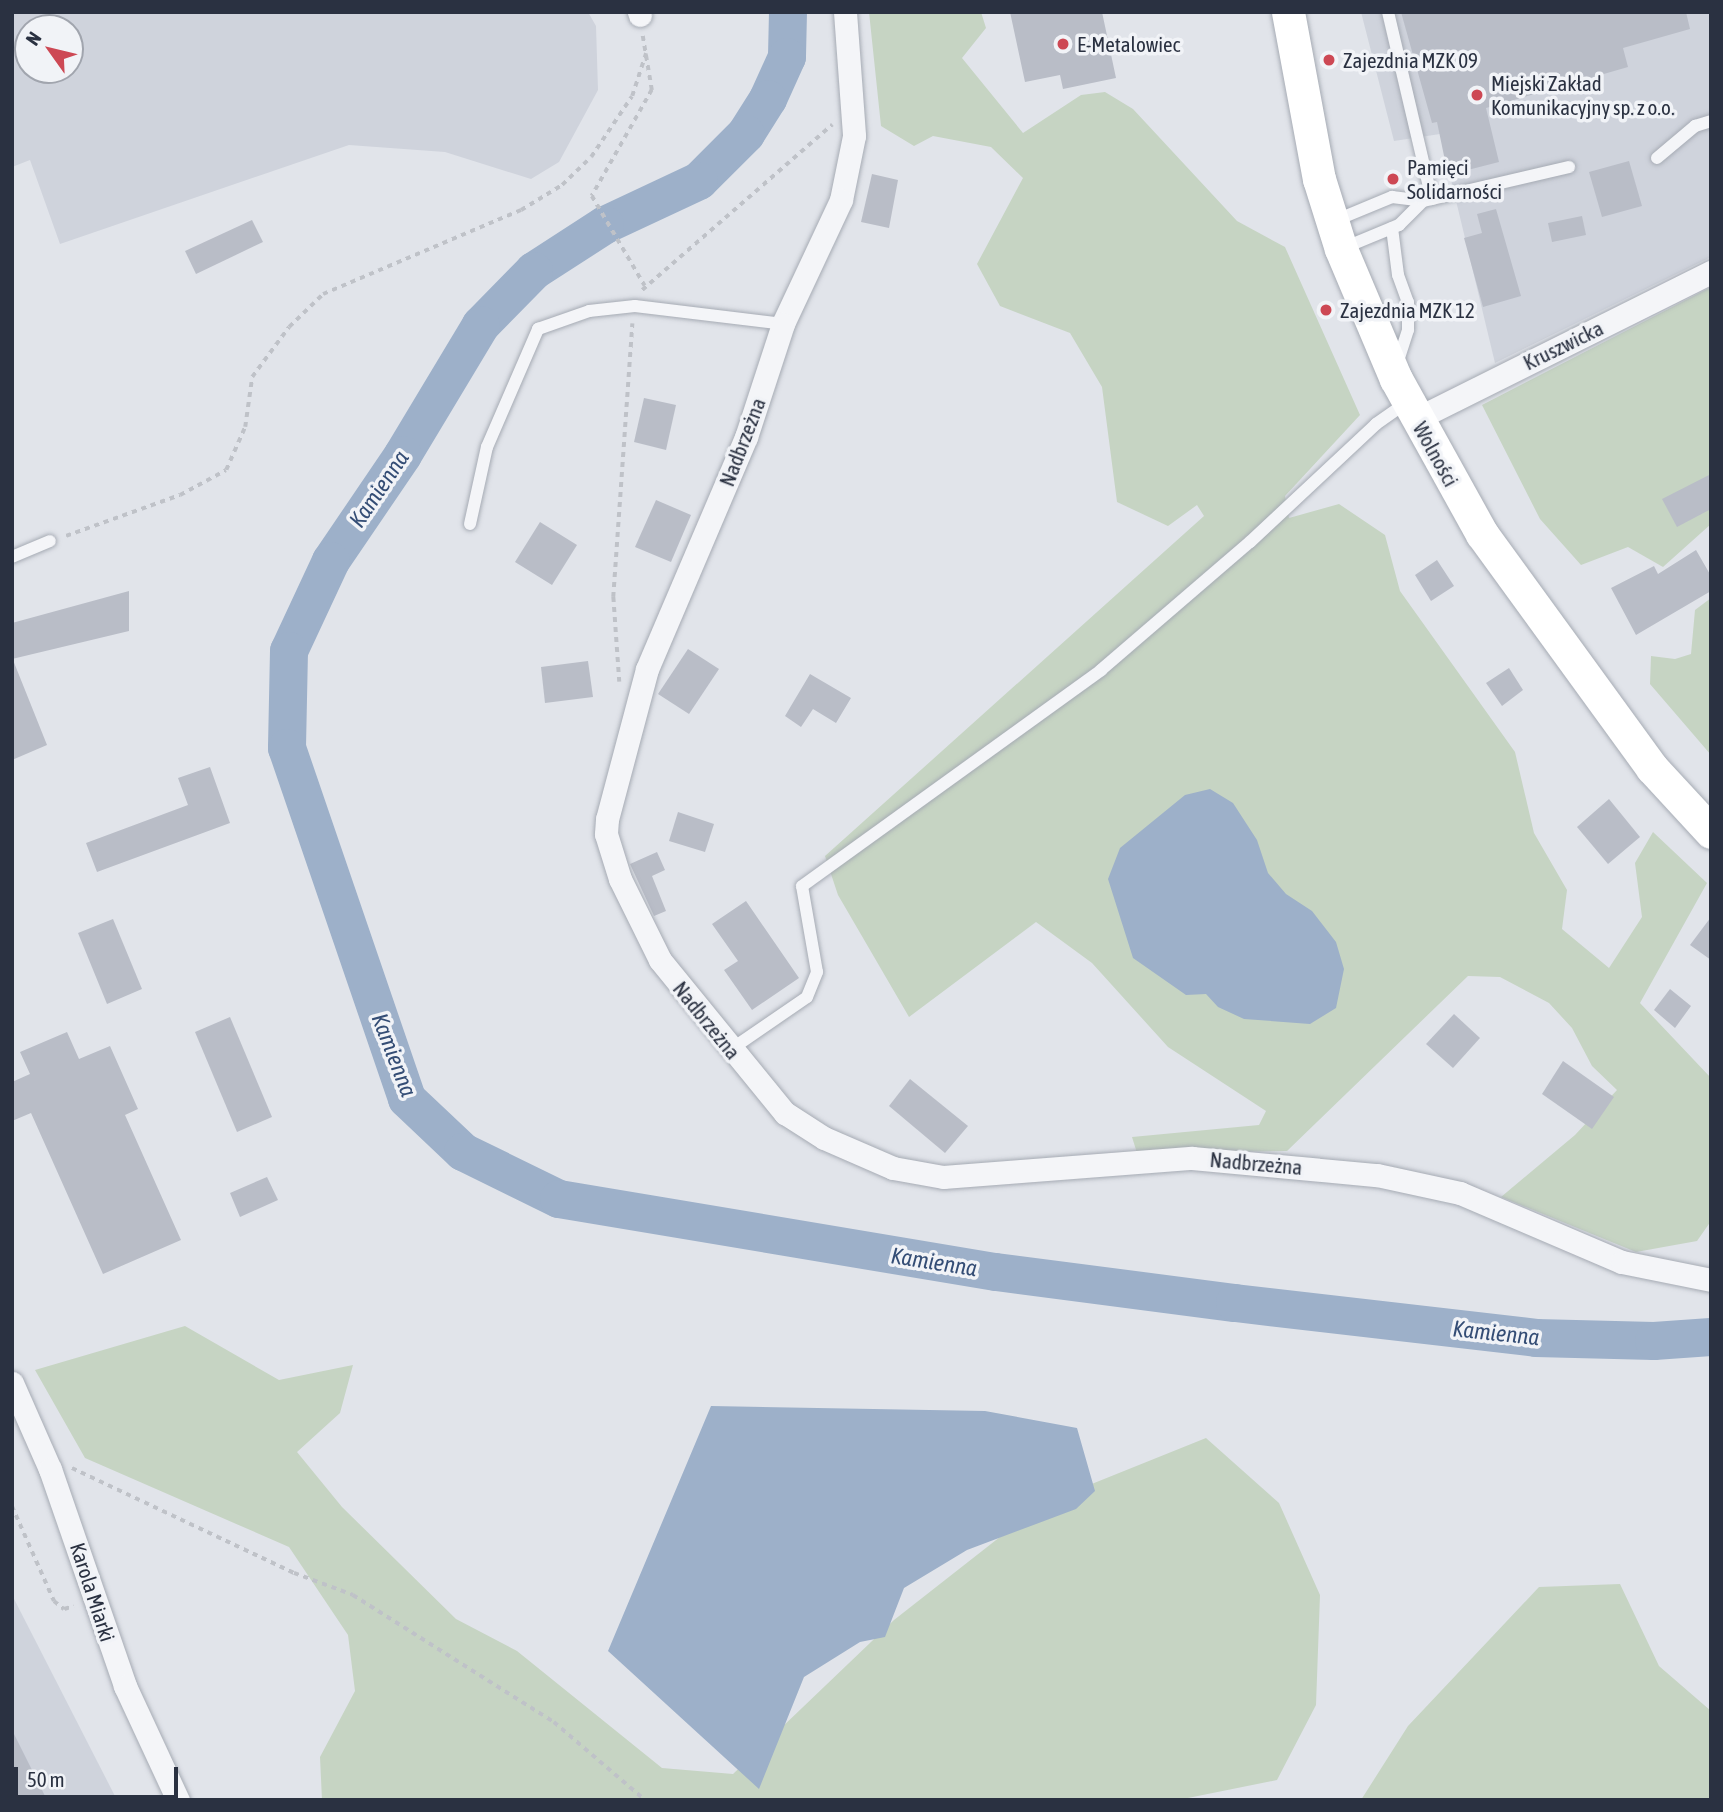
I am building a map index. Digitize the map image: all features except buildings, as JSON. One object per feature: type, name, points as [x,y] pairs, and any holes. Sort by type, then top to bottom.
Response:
[{"type":"street","name":"Nadbrzeżna","points":[[845,12],[854,129],[848,172],[834,219],[783,324],[747,437],[647,670],[607,819],[606,834],[639,925],[677,984],[767,1095],[804,1127],[893,1168],[943,1177],[1192,1158],[1377,1175],[1460,1194],[1622,1262],[1711,1280]]},
{"type":"street","name":"Wolności","points":[[1288,12],[1308,132],[1337,235],[1406,399],[1482,534],[1652,768],[1711,832]]},
{"type":"street","name":"Kruszwicka","points":[[1406,399],[1711,272]]},
{"type":"street","name":"Karola Miarki","points":[[12,1383],[50,1469],[125,1686],[178,1800]]},
{"type":"lane","points":[[1388,12],[1428,200]]},
{"type":"lane","points":[[1657,158],[1695,126],[1711,121]]},
{"type":"lane","points":[[1337,235],[1392,197],[1428,200],[1569,167]]},
{"type":"lane","points":[[1337,235],[1392,228],[1428,200]]},
{"type":"lane","points":[[730,1050],[807,997],[817,972],[802,886],[1101,670],[1250,542],[1406,399],[1408,302],[1398,275],[1392,228]]},
{"type":"lane","points":[[470,524],[487,447],[538,329],[589,311],[635,306],[783,324]]},
{"type":"lane","points":[[12,557],[50,541]]},
{"type":"path","points":[[50,541],[180,495],[226,471],[245,426],[252,377],[289,327],[323,294],[521,210],[562,185],[591,157],[632,96],[646,53],[652,90],[592,196],[645,286]]},
{"type":"path","points":[[620,693],[613,597],[635,306],[645,286],[838,120]]},
{"type":"path","points":[[50,1469],[73,1468],[294,1573],[353,1595],[554,1722],[645,1800]]},
{"type":"path","points":[[12,1506],[54,1601],[64,1609],[79,1604]]},
{"type":"shaded area","points":[[12,12],[588,12],[596,26],[598,90],[559,162],[531,179],[445,152],[349,145],[60,244],[30,160],[12,167]]},
{"type":"shaded area","points":[[1361,12],[1711,12],[1711,257],[1495,363],[1440,134],[1394,141]]},
{"type":"shaded area","points":[[12,1595],[117,1800],[12,1800]]},
{"type":"green space","points":[[869,12],[981,12],[986,28],[962,58],[1023,133],[1081,95],[1105,92],[1133,109],[1237,221],[1285,247],[1360,415],[1285,496],[1289,518],[1339,504],[1385,535],[1400,591],[1515,752],[1534,833],[1567,890],[1562,929],[1609,968],[1642,917],[1635,863],[1653,832],[1707,883],[1640,1003],[1711,1078],[1711,1221],[1697,1241],[1636,1252],[1501,1197],[1575,1135],[1617,1090],[1592,1066],[1572,1028],[1549,1003],[1500,977],[1468,976],[1287,1151],[1137,1153],[1132,1137],[1259,1125],[1266,1111],[1168,1047],[1092,963],[1036,922],[909,1017],[838,895],[825,856],[1204,516],[1197,505],[1168,526],[1117,502],[1102,387],[1070,333],[1000,306],[977,264],[1023,178],[991,147],[933,136],[914,146],[881,126]]},
{"type":"green space","points":[[1711,287],[1711,524],[1663,567],[1628,547],[1581,565],[1540,519],[1482,405]]},
{"type":"green space","points":[[1711,598],[1711,755],[1650,684],[1651,656],[1675,659],[1691,654],[1695,610]]},
{"type":"green space","points":[[185,1326],[279,1380],[353,1365],[340,1413],[297,1452],[342,1507],[456,1619],[517,1651],[662,1768],[733,1774],[894,1620],[1042,1504],[1206,1438],[1279,1503],[1320,1595],[1316,1705],[1277,1780],[1178,1800],[322,1800],[320,1757],[355,1691],[348,1635],[289,1547],[85,1458],[35,1370]]},
{"type":"green space","points":[[1620,1584],[1659,1666],[1711,1711],[1711,1800],[1361,1800],[1408,1726],[1539,1587]]},
{"type":"water","points":[[1210,789],[1233,803],[1257,840],[1268,873],[1286,894],[1312,911],[1336,942],[1344,969],[1336,1008],[1310,1024],[1244,1019],[1218,1007],[1206,994],[1186,995],[1133,958],[1108,879],[1120,848],[1185,795]]},
{"type":"water","points":[[711,1406],[985,1411],[1077,1428],[1095,1491],[1076,1509],[967,1550],[904,1588],[885,1637],[860,1642],[804,1677],[759,1789],[608,1651]]},
{"type":"waterway","name":"Kamienna","points":[[788,12],[787,57],[768,99],[746,134],[699,181],[605,225],[534,271],[481,325],[403,455],[331,561],[289,651],[287,748],[407,1099],[463,1152],[559,1199],[996,1272],[1235,1303],[1536,1338],[1654,1341],[1711,1337]]},
{"type":"place","name":"E-Metalowiec","points":[[1063,44]]},
{"type":"place","name":"Zajezdnia MZK 09","points":[[1329,60]]},
{"type":"place","name":"Miejski Zakład Komunikacyjny sp. z o.o.","points":[[1477,95]]},
{"type":"place","name":"Pamięci Solidarności","points":[[1393,179]]},
{"type":"place","name":"Zajezdnia MZK 12","points":[[1326,310]]}]
